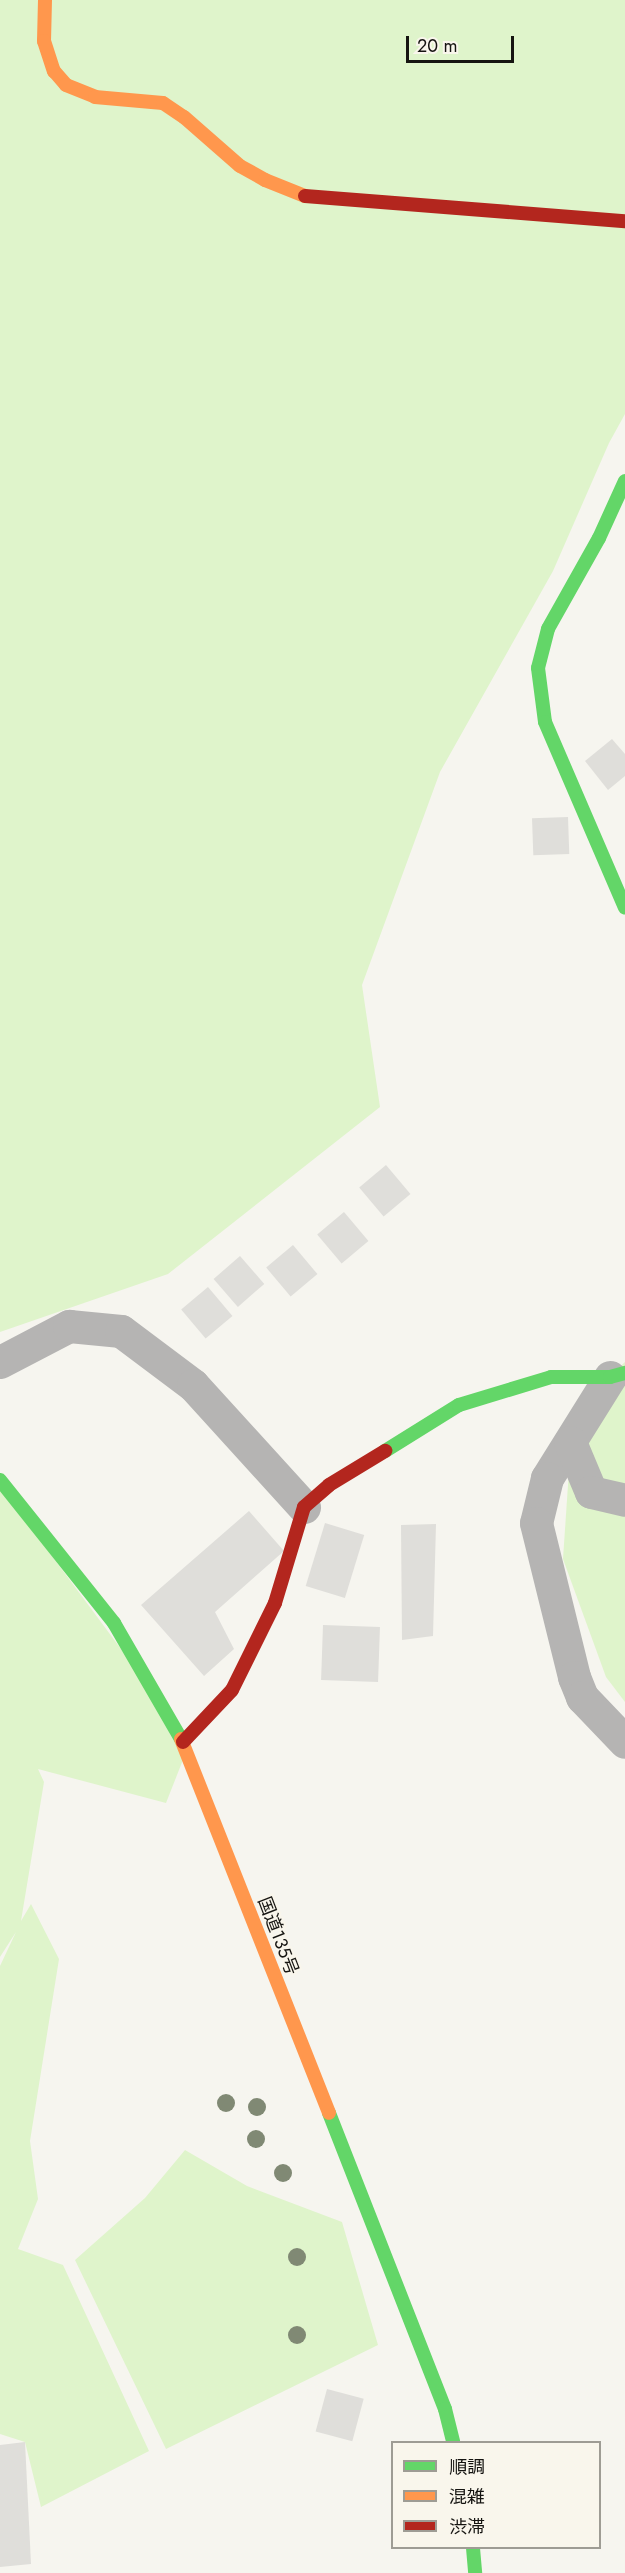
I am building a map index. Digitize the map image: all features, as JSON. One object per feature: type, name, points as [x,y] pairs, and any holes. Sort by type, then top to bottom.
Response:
[{"type":"main road","points":[[45,0],[44,41],[54,71],[66,85],[94,97],[163,104],[184,117],[240,166],[265,180],[305,196],[624,221]]},
{"type":"main road","points":[[625,481],[599,538],[548,629],[538,668],[545,722],[625,908]]},
{"type":"main road","points":[[183,1742],[232,1690],[275,1604],[304,1507],[329,1485],[459,1405],[551,1377],[618,1375]]},
{"type":"main road","name":"国道135号","points":[[0,1480],[114,1623],[183,1742],[445,2409],[453,2441]]},
{"type":"main road","points":[[473,2549],[475,2573]]},
{"type":"street","points":[[0,1362],[69,1326],[121,1331],[193,1385],[304,1507]]},
{"type":"street","points":[[618,1375],[547,1478],[536,1523],[574,1677],[582,1697],[625,1742]]},
{"type":"street","points":[[570,1442],[591,1492],[625,1500]]},
{"type":"green space","points":[[0,0],[625,0],[625,414],[609,443],[553,571],[440,772],[362,985],[380,1107],[168,1274],[0,1332]]},
{"type":"green space","points":[[625,1362],[625,1702],[606,1677],[563,1559],[573,1411]]},
{"type":"green space","points":[[0,1486],[190,1742],[166,1803],[38,1769],[44,1782],[21,1921],[31,1904],[59,1959],[30,2141],[38,2199],[18,2249],[63,2265],[149,2451],[41,2507],[25,2442],[0,2434],[0,1966],[16,1932],[0,1957]]},
{"type":"green space","points":[[185,2150],[247,2186],[342,2222],[378,2345],[166,2449],[75,2260],[145,2198]]},
{"type":"building","points":[[612,739],[625,754],[625,776],[608,790],[585,761]]},
{"type":"building","points":[[568,817],[569,854],[533,855],[532,818]]},
{"type":"building","points":[[386,1165],[410,1194],[384,1217],[359,1187]]},
{"type":"building","points":[[344,1212],[368,1241],[342,1264],[317,1234]]},
{"type":"building","points":[[293,1245],[317,1274],[291,1297],[266,1267]]},
{"type":"building","points":[[240,1256],[264,1284],[238,1307],[214,1279]]},
{"type":"building","points":[[208,1287],[232,1316],[206,1339],[181,1309]]},
{"type":"building","points":[[249,1511],[284,1551],[215,1612],[234,1649],[204,1676],[141,1605]]},
{"type":"building","points":[[325,1523],[364,1535],[345,1598],[306,1586]]},
{"type":"building","points":[[436,1524],[433,1636],[402,1640],[401,1525]]},
{"type":"building","points":[[323,1625],[380,1627],[378,1682],[321,1680]]},
{"type":"building","points":[[327,2389],[364,2399],[352,2441],[316,2432]]},
{"type":"building","points":[[25,2442],[31,2564],[0,2567],[0,2445]]},
{"type":"traffic: fast","points":[[625,481],[599,538],[548,629],[538,668],[545,722],[625,908]]},
{"type":"traffic: fast","points":[[385,1451],[459,1405],[551,1377],[610,1377],[625,1373]]},
{"type":"traffic: fast","points":[[0,1480],[114,1623],[181,1739]]},
{"type":"traffic: fast","points":[[329,2113],[445,2409],[453,2441]]},
{"type":"traffic: fast","points":[[473,2549],[475,2573]]},
{"type":"traffic: slow","points":[[45,0],[44,41],[54,71],[66,85],[95,97],[163,103],[184,117],[240,166],[265,180],[305,196]]},
{"type":"traffic: slow","points":[[181,1739],[329,2113]]},
{"type":"traffic: jam","points":[[305,196],[625,221]]},
{"type":"traffic: jam","points":[[183,1742],[232,1690],[275,1603],[304,1507],[329,1485],[385,1451]]}]
